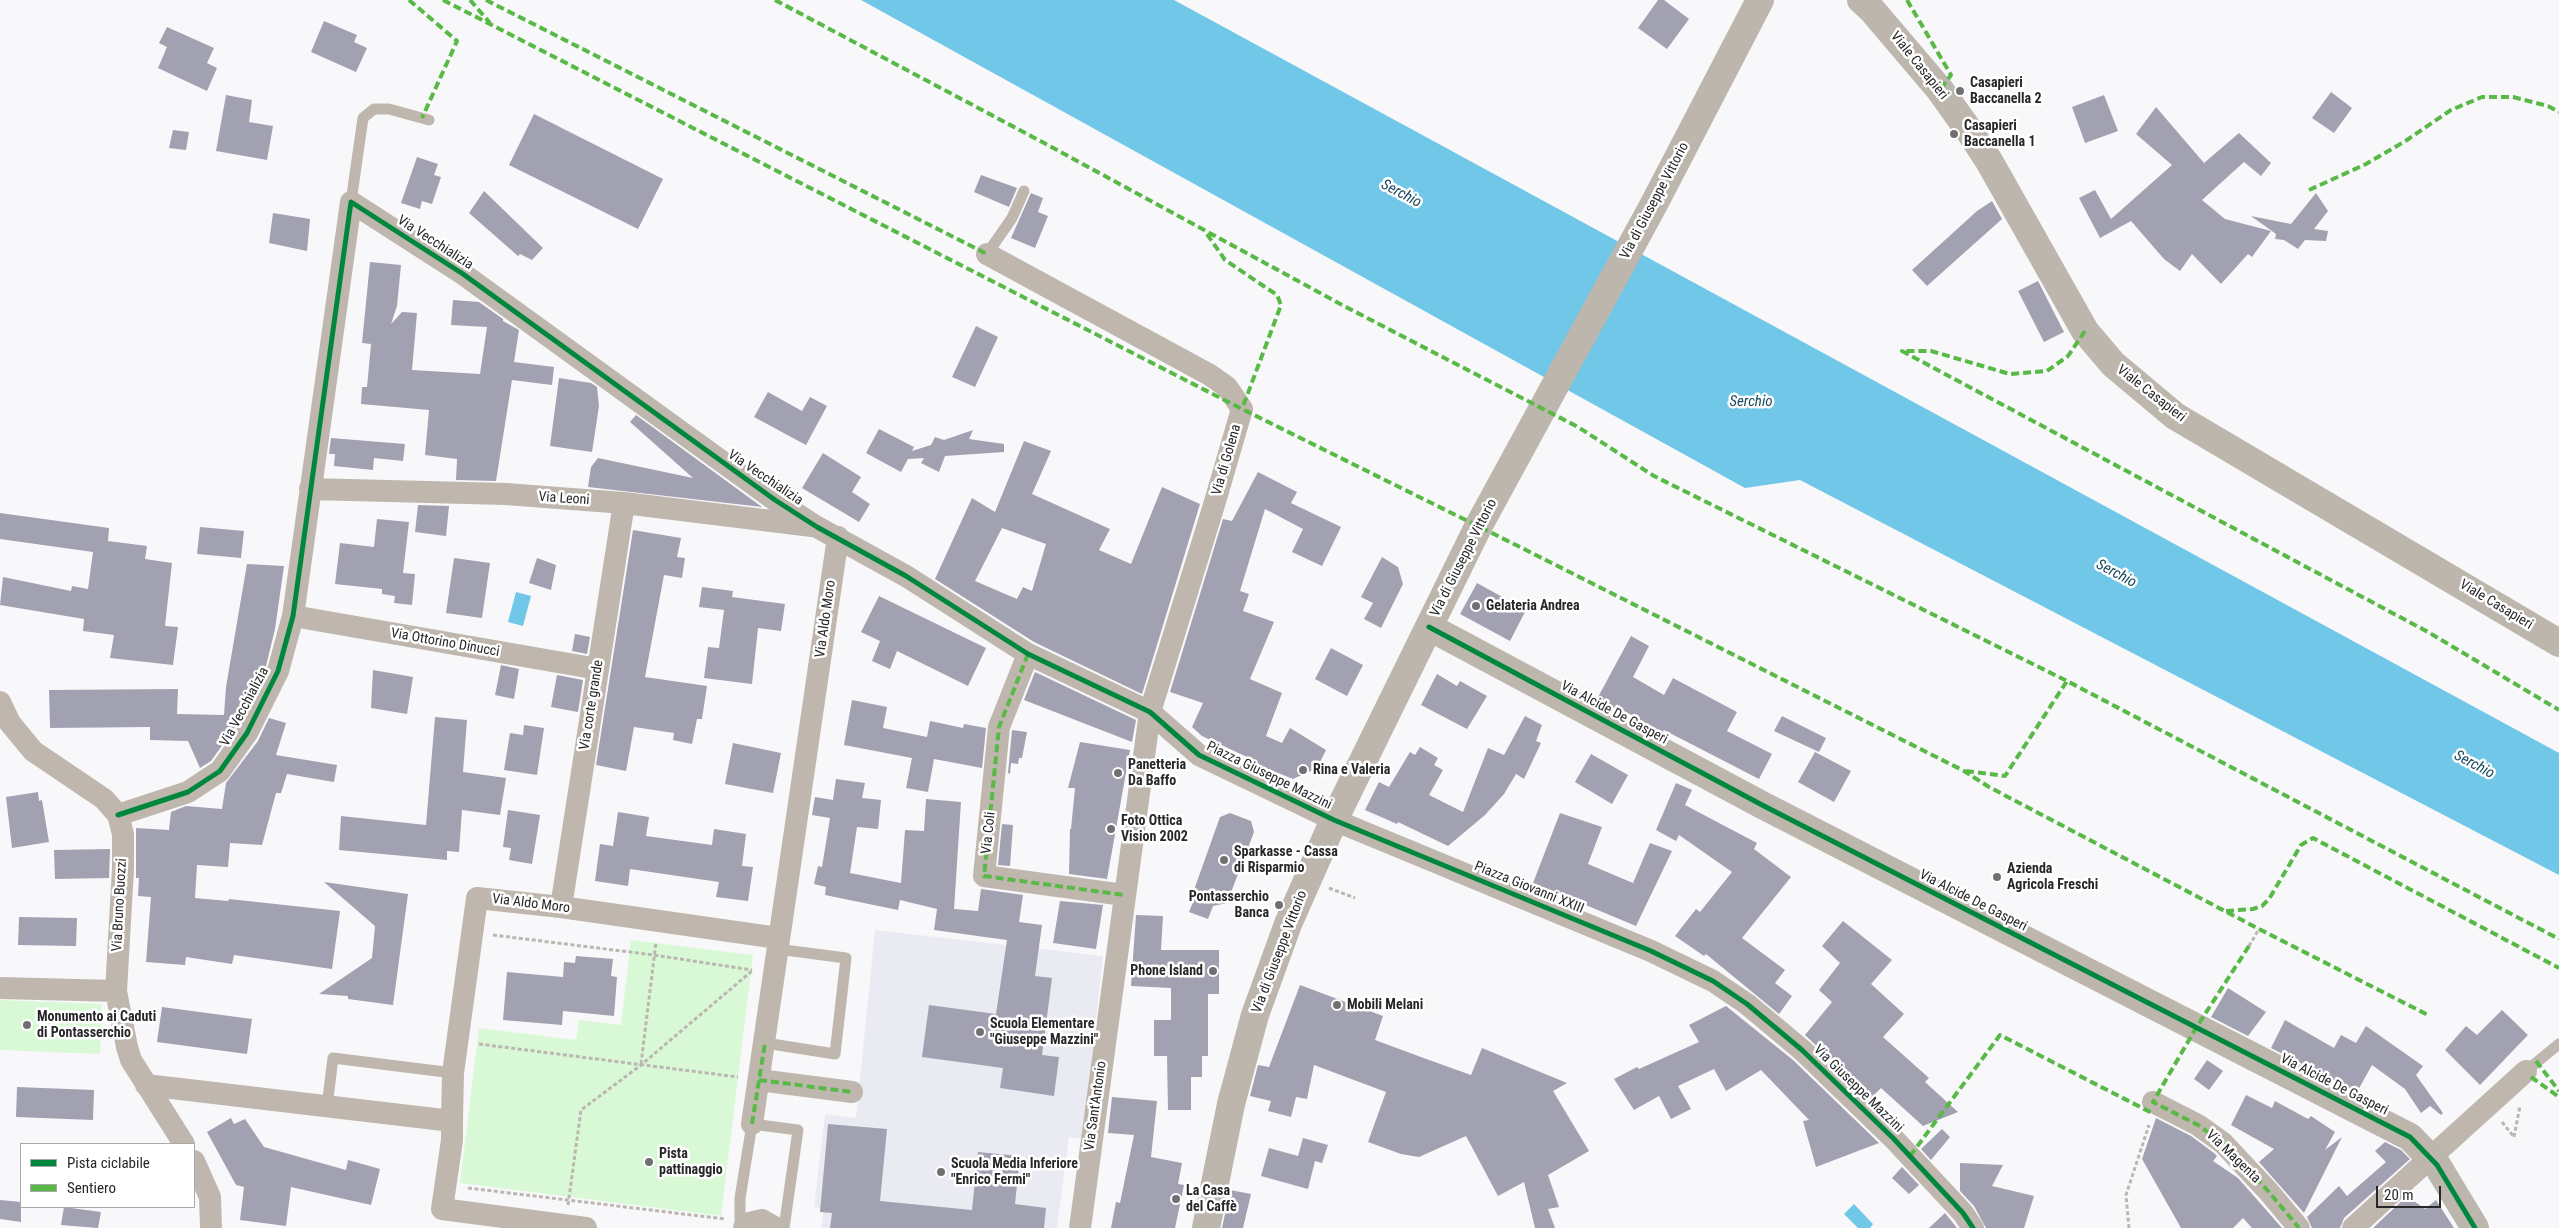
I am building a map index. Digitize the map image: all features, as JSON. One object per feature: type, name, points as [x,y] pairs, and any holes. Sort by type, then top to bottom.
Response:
[{"type":"main road","name":"Via di Giuseppe Vittorio","points":[[1206,1228],[1231,1104],[1256,1015],[1288,924],[1334,820],[1478,528],[1654,204],[1760,0]]},
{"type":"main road","name":"Viale Casapieri","points":[[1867,3],[1940,90],[1970,132],[1989,161],[2085,331],[2113,364],[2175,416],[2559,642]]},
{"type":"main road","name":"Via Alcide De Gasperi","points":[[1429,627],[1799,824],[2410,1137],[2444,1175],[2475,1228]]},
{"type":"street","name":"Via Vecchializia","points":[[118,815],[188,792],[220,771],[247,733],[278,671],[293,616],[352,202],[463,274],[699,446],[817,527],[906,576],[1028,654],[1150,712]]},
{"type":"street","name":"Via di Golena","points":[[987,254],[1210,375],[1227,387],[1242,410],[1150,712]]},
{"type":"street","name":"Via Leoni","points":[[310,489],[506,494],[624,503],[817,527]]},
{"type":"street","name":"Via corte grande","points":[[561,907],[624,503]]},
{"type":"street","name":"Via Aldo Moro","points":[[752,1124],[838,537]]},
{"type":"street","name":"Via Ottorino Dinucci","points":[[293,616],[598,669]]},
{"type":"street","name":"Via Coli","points":[[1028,654],[999,727],[984,876],[1124,895]]},
{"type":"street","points":[[0,702],[10,723],[33,751],[104,799],[118,815]]},
{"type":"street","name":"Piazza Giuseppe Mazzini","points":[[1150,712],[1199,755],[1334,820]]},
{"type":"street","points":[[1124,895],[1150,712]]},
{"type":"street","name":"Via Bruno Buozzi","points":[[118,815],[123,834],[123,869],[116,991],[126,1047],[131,1060],[183,1143]]},
{"type":"street","name":"Piazza Giovanni XXIII","points":[[1334,820],[1651,951],[1713,981]]},
{"type":"street","name":"Via Sant'Antonio","points":[[1080,1228],[1124,895]]},
{"type":"street","name":"Via Aldo Moro","points":[[576,1227],[442,1209],[452,1140],[453,1073],[456,1042],[477,898],[561,907],[659,921],[778,943]]},
{"type":"street","name":"Via Giuseppe Mazzini","points":[[1713,981],[1748,1004],[1802,1050],[1893,1138],[1963,1213],[1974,1228]]},
{"type":"street","points":[[0,988],[116,991]]},
{"type":"street","points":[[2352,1228],[2526,1071]]},
{"type":"street","points":[[759,1080],[852,1092]]},
{"type":"street","points":[[146,1084],[452,1121]]},
{"type":"street","name":"Via Magenta","points":[[2153,1102],[2198,1125],[2223,1144],[2299,1228]]},
{"type":"street","points":[[195,1163],[210,1197],[211,1228]]},
{"type":"street","points":[[741,1226],[762,1220],[776,1228]]},
{"type":"lane","points":[[352,202],[363,118],[374,109],[389,109],[429,120]]},
{"type":"lane","points":[[987,254],[1012,218],[1024,191]]},
{"type":"lane","points":[[765,1043],[835,1054],[846,958],[778,943]]},
{"type":"lane","points":[[2526,1071],[2559,1044]]},
{"type":"lane","points":[[327,1106],[333,1058],[453,1073]]},
{"type":"lane","points":[[741,1226],[740,1198],[752,1124],[798,1130],[784,1228]]},
{"type":"path","points":[[641,1065],[659,921]]},
{"type":"path","points":[[2249,946],[2259,929]]},
{"type":"path","points":[[472,932],[654,955],[752,970]]},
{"type":"path","points":[[576,1227],[569,1200],[581,1110],[641,1065],[752,970],[778,943]]},
{"type":"path","points":[[456,1042],[759,1080]]},
{"type":"path","points":[[2497,1117],[2514,1137],[2522,1097]]},
{"type":"path","points":[[2129,1228],[2126,1195],[2152,1113],[2153,1102]]},
{"type":"path","points":[[445,1185],[569,1200],[741,1226]]},
{"type":"shaded area","name":"Scuola Elementare \"Giuseppe Mazzini\"","points":[[875,930],[1103,956],[1083,1139],[1069,1137],[1057,1228],[821,1228],[824,1209],[814,1207],[825,1114],[856,1118]]},
{"type":"green space","points":[[631,940],[753,955],[721,1216],[460,1183],[479,1028],[576,1040],[579,1020],[621,1025]]},
{"type":"green space","points":[[0,1000],[102,1004],[100,1054],[0,1050]]},
{"type":"water","name":"Serchio","points":[[861,0],[1174,0],[2559,753],[2559,875],[1800,480],[1745,488]]},
{"type":"water","points":[[516,592],[531,596],[523,626],[508,622]]},
{"type":"water","points":[[1854,1204],[1873,1224],[1870,1228],[1858,1228],[1844,1214]]},
{"type":"building","points":[[1658,0],[1664,0],[1689,19],[1667,49],[1638,28]]},
{"type":"building","points":[[324,21],[357,35],[354,42],[367,48],[356,72],[311,52]]},
{"type":"building","points":[[167,27],[214,48],[207,63],[217,68],[207,91],[158,68],[167,47],[159,43]]},
{"type":"building","points":[[2331,92],[2352,108],[2334,133],[2312,118]]},
{"type":"building","points":[[226,95],[252,100],[249,122],[273,126],[267,160],[216,151]]},
{"type":"building","points":[[2104,95],[2118,131],[2085,143],[2072,107]]},
{"type":"building","points":[[2156,107],[2204,163],[2239,133],[2271,163],[2261,176],[2244,162],[2202,200],[2225,219],[2271,231],[2252,257],[2248,254],[2221,284],[2192,254],[2180,271],[2164,259],[2131,221],[2100,238],[2079,198],[2095,190],[2111,219],[2172,165],[2136,134]]},
{"type":"building","points":[[534,114],[663,179],[638,229],[509,165]]},
{"type":"building","points":[[173,130],[189,132],[186,150],[169,148]]},
{"type":"building","points":[[417,157],[438,164],[434,175],[441,177],[432,204],[422,201],[420,209],[401,203]]},
{"type":"building","points":[[981,175],[1017,188],[1009,207],[974,192]]},
{"type":"building","points":[[484,191],[543,248],[532,260],[520,254],[518,256],[469,213]]},
{"type":"building","points":[[1031,193],[1043,198],[1038,212],[1048,216],[1035,248],[1011,238]]},
{"type":"building","points":[[2316,193],[2328,211],[2314,229],[2328,231],[2326,241],[2305,240],[2298,249],[2284,240],[2275,239],[2276,234],[2251,216],[2291,224]]},
{"type":"building","points":[[1992,201],[2002,219],[1927,286],[1912,270],[1977,211]]},
{"type":"building","points":[[273,213],[310,219],[307,251],[269,243]]},
{"type":"building","points":[[370,262],[401,265],[397,306],[391,324],[402,312],[417,313],[412,370],[480,374],[487,327],[451,325],[453,300],[479,302],[503,319],[503,321],[519,330],[514,362],[554,367],[552,385],[512,380],[496,481],[456,480],[457,459],[425,455],[429,410],[361,404],[362,387],[367,387],[371,344],[362,343]]},
{"type":"building","points":[[2038,281],[2064,332],[2044,342],[2018,291]]},
{"type":"building","points":[[976,326],[998,337],[975,387],[952,377]]},
{"type":"building","points":[[559,378],[591,383],[597,387],[599,406],[592,452],[550,446]]},
{"type":"building","points":[[768,392],[802,411],[810,397],[827,406],[806,445],[754,417]]},
{"type":"building","points":[[636,415],[762,507],[588,487],[591,467],[598,458],[693,478],[630,422]]},
{"type":"building","points":[[879,429],[914,447],[912,451],[931,445],[935,437],[944,440],[973,430],[969,439],[1004,444],[1004,452],[945,456],[939,472],[921,463],[924,458],[908,459],[901,472],[866,453]]},
{"type":"building","points":[[331,438],[405,444],[403,461],[374,458],[373,470],[334,466],[335,454],[329,454]]},
{"type":"building","points":[[1024,441],[1051,451],[1032,494],[1110,529],[1099,550],[1131,564],[1162,487],[1200,504],[1142,694],[1034,642],[935,579],[972,498],[995,512]],"holes":[[[1002,528],[1046,544],[1032,591],[1023,587],[1017,599],[975,581]]]},
{"type":"building","points":[[823,453],[861,477],[852,492],[870,504],[859,522],[802,488]]},
{"type":"building","points":[[1258,472],[1297,492],[1291,503],[1341,527],[1322,566],[1292,552],[1303,529],[1265,509],[1240,591],[1249,594],[1243,611],[1274,622],[1250,679],[1282,693],[1266,736],[1282,743],[1290,728],[1326,750],[1317,768],[1293,779],[1246,760],[1247,757],[1202,736],[1192,727],[1203,703],[1170,692],[1223,519],[1232,521]]},
{"type":"building","points":[[418,505],[449,506],[446,536],[415,532]]},
{"type":"building","points":[[0,513],[109,528],[108,541],[147,546],[145,559],[172,563],[165,626],[178,627],[173,665],[110,658],[114,635],[83,631],[84,619],[0,605],[3,577],[71,591],[72,586],[88,589],[93,552],[0,539]]},
{"type":"building","points":[[377,519],[409,522],[403,573],[415,574],[412,605],[394,603],[395,596],[382,594],[382,589],[335,584],[340,543],[374,547]]},
{"type":"building","points":[[200,527],[244,531],[241,558],[197,554]]},
{"type":"building","points":[[633,530],[681,538],[677,557],[685,558],[682,578],[664,575],[645,677],[707,686],[702,719],[697,719],[692,744],[673,740],[674,733],[634,727],[626,771],[596,765]]},
{"type":"building","points":[[1382,557],[1398,567],[1403,584],[1381,628],[1364,619],[1373,603],[1361,597]]},
{"type":"building","points":[[454,558],[490,563],[482,618],[446,613]]},
{"type":"building","points":[[537,558],[556,565],[551,590],[529,583]]},
{"type":"building","points":[[247,564],[284,566],[275,629],[266,666],[236,726],[211,761],[200,768],[188,741],[150,740],[150,727],[50,728],[49,690],[178,689],[177,714],[224,715],[226,687]]},
{"type":"building","points":[[1477,583],[1526,610],[1510,641],[1460,614]]},
{"type":"building","points":[[702,587],[733,591],[732,597],[785,604],[781,631],[758,628],[752,684],[704,678],[708,647],[719,648],[724,610],[699,607]]},
{"type":"building","points":[[879,596],[986,648],[968,686],[897,651],[890,669],[872,661],[880,641],[861,632]]},
{"type":"building","points":[[575,634],[590,637],[587,654],[572,651]]},
{"type":"building","points":[[1631,636],[1649,646],[1633,677],[1664,695],[1673,678],[1737,712],[1727,731],[1772,754],[1759,779],[1664,730],[1662,732],[1617,707],[1616,709],[1597,699]]},
{"type":"building","points":[[1331,648],[1363,665],[1347,696],[1315,679]]},
{"type":"building","points":[[501,665],[519,669],[514,699],[495,695]]},
{"type":"building","points":[[373,670],[413,677],[407,714],[371,708]]},
{"type":"building","points":[[1035,672],[1136,720],[1132,742],[1024,700]]},
{"type":"building","points":[[1437,674],[1457,686],[1460,681],[1487,696],[1467,729],[1421,705]]},
{"type":"building","points":[[557,675],[583,680],[578,712],[551,707]]},
{"type":"building","points":[[852,700],[887,707],[883,728],[927,737],[930,721],[963,728],[964,724],[986,728],[982,768],[934,759],[928,792],[906,788],[912,758],[844,745]]},
{"type":"building","points":[[1525,716],[1542,725],[1536,741],[1541,743],[1524,779],[1516,774],[1504,794],[1485,815],[1448,846],[1398,822],[1397,824],[1365,810],[1379,782],[1389,787],[1410,752],[1415,755],[1420,747],[1438,758],[1434,765],[1443,770],[1429,795],[1463,812],[1488,748],[1504,755]]},
{"type":"building","points":[[1782,716],[1826,738],[1819,752],[1774,731]]},
{"type":"building","points":[[435,717],[467,720],[463,772],[506,778],[500,815],[462,810],[459,852],[447,851],[447,860],[339,850],[341,816],[426,825]]},
{"type":"building","points":[[269,718],[286,723],[276,755],[337,765],[334,782],[287,774],[281,793],[276,793],[262,845],[230,843],[228,867],[197,865],[195,898],[228,901],[229,899],[340,911],[332,969],[234,955],[232,964],[186,957],[185,965],[146,962],[151,897],[138,896],[139,878],[136,878],[136,828],[169,830],[171,812],[186,806],[222,809],[226,783],[258,741]]},
{"type":"building","points":[[524,725],[544,728],[537,775],[504,770],[510,733],[523,735]]},
{"type":"building","points":[[1012,730],[1027,732],[1022,758],[1019,758],[1018,764],[1011,763],[1010,774],[1008,773]]},
{"type":"building","points":[[1080,742],[1130,750],[1107,879],[1069,874],[1070,829],[1075,788],[1068,788]]},
{"type":"building","points":[[733,743],[781,753],[773,793],[725,784]]},
{"type":"building","points":[[1815,752],[1851,771],[1834,802],[1798,782]]},
{"type":"building","points":[[1591,754],[1628,775],[1612,804],[1575,782]]},
{"type":"building","points":[[836,779],[865,783],[862,798],[881,800],[878,829],[857,827],[850,873],[901,883],[905,830],[924,831],[926,799],[961,802],[954,909],[978,911],[981,889],[1023,895],[1019,922],[1042,925],[1035,976],[1052,978],[1042,1055],[1059,1057],[1054,1096],[1000,1088],[1003,1068],[922,1057],[929,1005],[996,1014],[1007,940],[934,930],[937,909],[900,900],[898,910],[825,895],[826,887],[814,884],[818,866],[822,867],[830,818],[812,815],[815,797],[833,800]]},
{"type":"building","points":[[1676,783],[1692,790],[1685,805],[1757,843],[1754,849],[1791,877],[1742,938],[1785,970],[1775,983],[1792,996],[1779,1014],[1706,954],[1704,956],[1675,936],[1696,909],[1700,912],[1732,872],[1679,835],[1676,841],[1656,830]]},
{"type":"building","points":[[38,792],[39,801],[42,800],[49,842],[12,848],[6,797]]},
{"type":"building","points":[[508,810],[540,815],[532,864],[509,860],[511,848],[503,847]]},
{"type":"building","points":[[618,812],[649,817],[646,836],[712,845],[714,829],[746,834],[742,866],[753,867],[748,901],[716,897],[719,882],[630,869],[628,886],[595,881],[600,844],[613,846]]},
{"type":"building","name":"Sparkasse - Cassa di Risparmio","points":[[1230,813],[1251,821],[1254,832],[1227,903],[1213,906],[1208,919],[1189,912],[1195,897],[1194,890],[1220,817]]},
{"type":"building","points":[[1560,813],[1602,827],[1588,864],[1633,883],[1650,843],[1672,851],[1636,926],[1533,883]]},
{"type":"building","points":[[1002,824],[1013,825],[1010,866],[998,865]]},
{"type":"building","points":[[110,849],[109,878],[55,879],[54,850]]},
{"type":"building","points":[[324,882],[408,894],[393,1005],[348,999],[348,996],[319,994],[372,958],[375,926]]},
{"type":"building","points":[[1060,901],[1103,905],[1096,949],[1053,943]]},
{"type":"building","points":[[1136,915],[1163,916],[1161,950],[1219,950],[1219,994],[1208,994],[1208,1056],[1202,1056],[1202,1077],[1191,1077],[1191,1110],[1168,1110],[1167,1056],[1154,1056],[1154,1020],[1171,1020],[1171,988],[1131,986]]},
{"type":"building","points":[[19,917],[77,918],[76,946],[18,945]]},
{"type":"building","points":[[1843,921],[1892,960],[1871,984],[1904,1014],[1883,1037],[1929,1078],[1925,1082],[1958,1112],[1923,1126],[1881,1088],[1871,1098],[1805,1035],[1832,1002],[1819,990],[1840,963],[1822,946]]},
{"type":"building","points":[[576,956],[613,959],[611,976],[617,977],[614,1016],[563,1011],[562,1025],[503,1020],[507,972],[563,977],[564,962],[575,963]]},
{"type":"building","points":[[1300,985],[1383,1016],[1375,1040],[1429,1060],[1471,1075],[1482,1048],[1567,1083],[1553,1091],[1589,1151],[1548,1175],[1559,1207],[1548,1209],[1555,1228],[1535,1228],[1524,1182],[1498,1196],[1466,1136],[1419,1157],[1401,1154],[1368,1142],[1386,1092],[1314,1065],[1307,1099],[1296,1097],[1291,1117],[1268,1111],[1271,1101],[1250,1096],[1258,1065],[1269,1067]]},
{"type":"building","points":[[2228,988],[2266,1012],[2248,1036],[2211,1017]]},
{"type":"building","points":[[1726,1006],[1793,1060],[1879,1143],[1816,1167],[1803,1121],[1809,1120],[1761,1070],[1726,1091],[1714,1069],[1678,1086],[1691,1109],[1671,1119],[1659,1096],[1634,1110],[1614,1079],[1637,1067],[1639,1069],[1699,1042],[1689,1025]]},
{"type":"building","points":[[162,1007],[252,1019],[247,1054],[157,1042]]},
{"type":"building","points":[[2502,1010],[2528,1035],[2480,1085],[2445,1050],[2466,1026],[2477,1035]]},
{"type":"building","points":[[2285,1020],[2334,1048],[2341,1035],[2356,1043],[2366,1026],[2423,1066],[2416,1075],[2443,1113],[2441,1115],[2430,1106],[2421,1113],[2405,1089],[2372,1065],[2357,1092],[2271,1048]]},
{"type":"building","points":[[2207,1060],[2223,1071],[2209,1090],[2194,1079]]},
{"type":"building","points":[[17,1087],[94,1090],[93,1120],[16,1117]]},
{"type":"building","points":[[2246,1095],[2272,1108],[2275,1101],[2308,1119],[2311,1116],[2335,1132],[2325,1150],[2342,1137],[2304,1213],[2259,1162],[2274,1149],[2231,1125]]},
{"type":"building","points":[[1112,1097],[1157,1101],[1151,1157],[1182,1163],[1178,1184],[1184,1185],[1175,1228],[1111,1228],[1116,1202],[1120,1203],[1134,1135],[1108,1133]]},
{"type":"building","points":[[231,1118],[234,1124],[245,1119],[264,1147],[346,1170],[348,1160],[380,1169],[371,1205],[291,1187],[286,1226],[240,1220],[244,1187],[236,1185],[207,1132]]},
{"type":"building","points":[[2156,1118],[2191,1136],[2214,1153],[2217,1156],[2213,1161],[2238,1178],[2282,1228],[2252,1228],[2243,1218],[2233,1228],[2181,1228],[2142,1159]]},
{"type":"building","points":[[828,1124],[887,1129],[880,1201],[972,1210],[978,1152],[1020,1156],[1015,1204],[1046,1208],[1044,1228],[830,1228],[832,1213],[820,1212]]},
{"type":"building","points":[[1942,1129],[1950,1137],[1931,1160],[1921,1149]]},
{"type":"building","points":[[1303,1138],[1328,1145],[1322,1163],[1315,1161],[1308,1189],[1261,1176],[1269,1148],[1298,1156]]},
{"type":"building","points":[[2385,1142],[2401,1150],[2410,1159],[2344,1218],[2340,1228],[2312,1228],[2307,1217],[2339,1186],[2347,1196],[2386,1162],[2375,1151]]},
{"type":"building","points":[[1960,1163],[2003,1165],[1992,1186],[2034,1196],[2024,1228],[1986,1228],[1974,1206],[1960,1191]]},
{"type":"building","points":[[1902,1167],[1919,1185],[1909,1194],[1892,1178]]},
{"type":"building","points":[[1230,1190],[1251,1194],[1243,1228],[1222,1228]]},
{"type":"building","points":[[2407,1196],[2425,1209],[2436,1200],[2454,1228],[2373,1228]]},
{"type":"building","points":[[0,1200],[20,1202],[21,1222],[0,1219]]},
{"type":"building","points":[[64,1208],[101,1212],[98,1228],[61,1225]]},
{"type":"building","points":[[1945,1213],[1957,1228],[1929,1228]]},
{"type":"marked path","points":[[409,0],[457,41],[422,118]]},
{"type":"marked path","points":[[443,0],[1242,409],[1964,771],[1989,787],[2259,929],[2428,1015]]},
{"type":"marked path","points":[[470,0],[490,23]]},
{"type":"marked path","points":[[486,0],[987,254]]},
{"type":"marked path","points":[[775,0],[1046,144],[1344,306],[1578,427],[1654,476],[2067,681],[2559,939]]},
{"type":"marked path","points":[[1907,0],[1951,75],[1940,90]]},
{"type":"marked path","points":[[2309,190],[2366,164],[2407,140],[2451,110],[2482,97],[2513,97],[2548,106],[2559,112]]},
{"type":"marked path","points":[[1207,234],[1225,260],[1277,295],[1281,305],[1242,409]]},
{"type":"marked path","points":[[2085,331],[2068,356],[2047,371],[2010,374],[1931,351],[1902,351],[2428,632],[2559,710]]},
{"type":"marked path","points":[[1028,654],[999,727],[984,876],[1124,895]]},
{"type":"marked path","points":[[1966,771],[2005,776],[2067,681]]},
{"type":"marked path","points":[[2226,911],[2253,909],[2262,906],[2269,899],[2301,845],[2313,838],[2559,968]]},
{"type":"marked path","points":[[2249,946],[2196,1028],[2153,1102],[2198,1125],[2223,1143],[2269,1192],[2299,1228]]},
{"type":"marked path","points":[[1910,1156],[2000,1035],[2152,1113]]},
{"type":"marked path","points":[[752,1124],[765,1043]]},
{"type":"marked path","points":[[2536,1061],[2559,1091]]},
{"type":"marked path","points":[[2531,1077],[2559,1097]]},
{"type":"marked path","points":[[759,1080],[852,1092]]},
{"type":"cycle path","points":[[118,815],[188,792],[220,771],[247,733],[278,671],[293,616],[351,202],[463,274],[775,500],[817,527],[906,576],[1028,654],[1150,712],[1199,755],[1334,820],[1651,951],[1713,981],[1747,1004],[1802,1050],[1893,1138],[1963,1213],[1973,1228]]},
{"type":"cycle path","points":[[1429,627],[1764,806],[2410,1137],[2437,1165],[2475,1228]]},
{"type":"place","name":"Casapieri Baccanella 2","points":[[1960,91]]},
{"type":"place","name":"Casapieri Baccanella 1","points":[[1954,134]]},
{"type":"place","name":"Gelateria Andrea","points":[[1476,606]]},
{"type":"place","name":"Rina e Valeria","points":[[1303,770]]},
{"type":"place","name":"Panetteria Da Baffo","points":[[1118,773]]},
{"type":"place","name":"Foto Ottica Vision 2002","points":[[1111,829]]},
{"type":"place","name":"Sparkasse - Cassa di Risparmio","points":[[1224,860]]},
{"type":"place","name":"Azienda Agricola Freschi","points":[[1997,877]]},
{"type":"place","name":"Pontasserchio Banca","points":[[1279,905]]},
{"type":"place","name":"Phone Island","points":[[1213,971]]},
{"type":"place","name":"Mobili Melani","points":[[1337,1005]]},
{"type":"place","name":"Monumento ai Caduti di Pontasserchio","points":[[27,1025]]},
{"type":"place","name":"Scuola Elementare \"Giuseppe Mazzini\"","points":[[980,1032]]},
{"type":"place","name":"Pista pattinaggio","points":[[649,1162]]},
{"type":"place","name":"Scuola Media Inferiore \"Enrico Fermi\"","points":[[941,1172]]},
{"type":"place","name":"La Casa del Caffè","points":[[1176,1199]]}]
